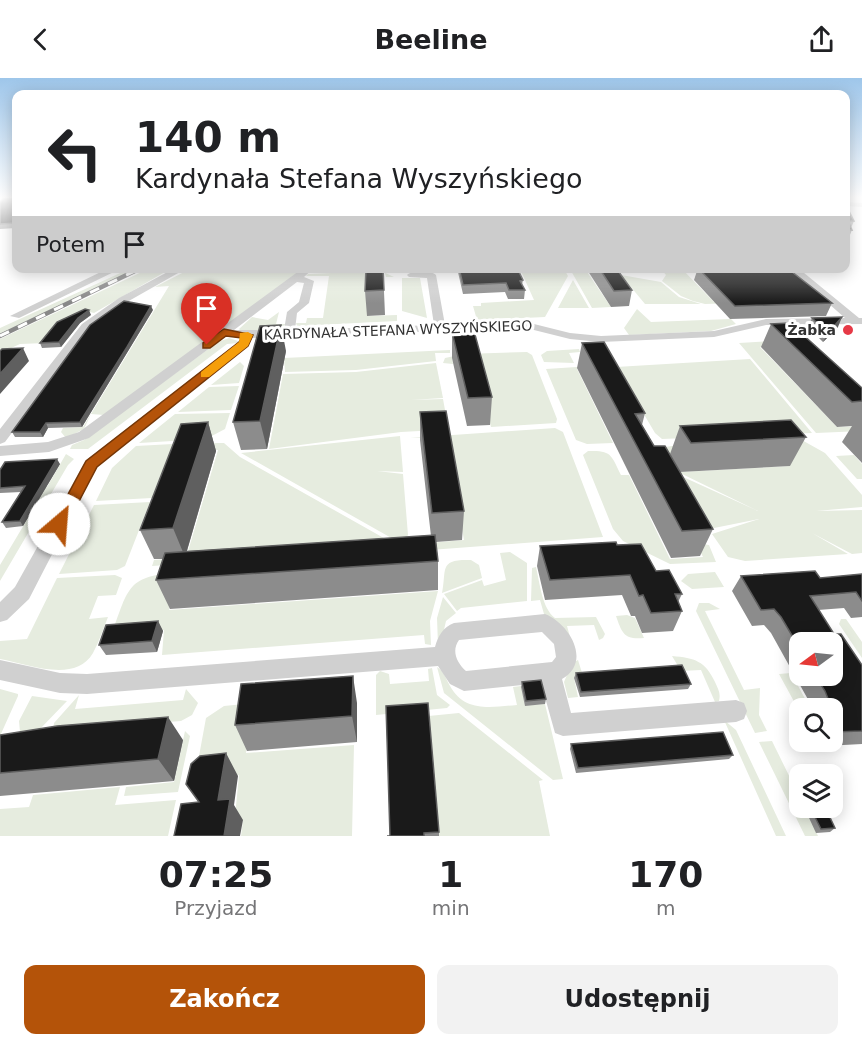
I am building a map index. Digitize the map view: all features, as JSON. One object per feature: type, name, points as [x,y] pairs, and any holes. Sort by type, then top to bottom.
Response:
[{"type":"street","points":[[15,316],[107,273]]},
{"type":"street","points":[[0,439],[66,349],[86,326],[123,300],[174,273]]},
{"type":"street","name":"KARDYNAŁA STEFANA WYSZYŃSKIEGO","points":[[0,452],[49,447],[84,435],[303,273]]},
{"type":"street","points":[[798,273],[860,322]]},
{"type":"street","points":[[412,275],[431,275],[440,327]]},
{"type":"street","points":[[289,333],[292,312],[304,303],[309,281],[295,279]]},
{"type":"street","name":"KARDYNAŁA STEFANA WYSZYŃSKIEGO","points":[[224,332],[248,335],[533,325],[570,336],[601,339],[714,334],[766,322],[860,322]]},
{"type":"street","points":[[0,614],[22,593],[91,464],[244,344],[248,335]]},
{"type":"street","points":[[545,623],[559,634],[567,656],[564,664],[557,671],[549,672],[464,681],[452,672],[445,656],[448,638],[454,632],[545,623]]},
{"type":"street","points":[[0,670],[60,683],[87,684],[445,656]]},
{"type":"street","points":[[549,672],[563,725],[736,711]]},
{"type":"shaded area","points":[[120,273],[128,273],[0,334],[0,328]]},
{"type":"shaded area","points":[[140,273],[163,273],[94,313],[90,312],[57,328],[46,343],[20,344],[0,353],[0,339]]},
{"type":"shaded area","points":[[182,273],[299,273],[104,415],[91,414],[84,429],[66,438],[61,432],[63,428],[83,427],[169,286],[155,287]]},
{"type":"shaded area","points":[[367,273],[367,316],[397,315],[397,321],[297,326],[296,323],[306,323],[307,318],[323,318],[329,276],[306,276],[308,274]]},
{"type":"shaded area","points":[[522,273],[566,273],[568,276],[545,317],[477,320],[473,306],[481,306],[481,303],[534,300]]},
{"type":"shaded area","points":[[572,273],[588,273],[611,307],[592,308]]},
{"type":"shaded area","points":[[664,273],[686,273],[714,302],[737,303],[705,304],[693,301],[681,296],[662,281],[666,275]]},
{"type":"shaded area","points":[[621,275],[661,282],[679,297],[701,304],[645,304]]},
{"type":"shaded area","points":[[402,278],[420,278],[427,318],[402,311]]},
{"type":"shaded area","points":[[573,280],[589,308],[558,308]]},
{"type":"shaded area","points":[[637,309],[651,322],[731,319],[736,324],[711,331],[629,335],[624,328]]},
{"type":"shaded area","points":[[279,312],[276,324],[286,324],[280,330],[241,331],[239,329],[252,317],[268,320]]},
{"type":"shaded area","points":[[229,338],[238,343],[227,344],[88,449],[70,449],[72,445],[84,440],[218,342]]},
{"type":"shaded area","points":[[771,341],[774,346],[760,347],[837,427],[861,426],[862,431],[816,433],[739,343]]},
{"type":"shaded area","points":[[579,349],[580,352],[569,353],[574,363],[544,362],[541,355],[547,351]]},
{"type":"shaded area","points":[[450,350],[450,353],[435,353],[436,361],[356,370],[285,372],[284,358]]},
{"type":"shaded area","points":[[527,352],[532,355],[557,419],[556,423],[491,427],[473,356],[452,357],[453,364],[443,363],[445,358],[464,354]]},
{"type":"shaded area","points":[[750,359],[812,433],[662,439],[655,433],[616,367]]},
{"type":"shaded area","points":[[240,362],[244,366],[239,383],[211,385]]},
{"type":"shaded area","points":[[436,363],[443,398],[411,400],[443,399],[447,421],[438,430],[401,432],[269,449],[283,374],[356,372]]},
{"type":"shaded area","points":[[607,365],[577,369],[613,443],[587,444],[576,440],[546,369]]},
{"type":"shaded area","points":[[239,386],[231,410],[178,412],[209,387]]},
{"type":"shaded area","points":[[230,413],[225,429],[206,439],[139,443],[175,414]]},
{"type":"shaded area","points":[[555,428],[563,432],[603,537],[430,550],[429,543],[464,540],[446,438],[410,438]]},
{"type":"shaded area","points":[[400,436],[403,472],[377,471],[403,474],[408,535],[402,544],[241,453]]},
{"type":"shaded area","points":[[800,439],[825,453],[862,495],[862,507],[816,511],[862,510],[862,553],[852,554],[812,533],[848,554],[745,561],[728,557],[712,534],[759,519],[709,529],[681,476],[758,511],[678,472],[665,447],[679,445],[684,453],[669,454],[680,472],[790,466],[777,448]]},
{"type":"shaded area","points":[[209,443],[224,443],[240,457],[398,546],[388,551],[152,566],[154,560],[186,558],[218,450],[191,451]]},
{"type":"shaded area","points":[[173,444],[152,498],[96,501],[112,468],[136,446]]},
{"type":"shaded area","points":[[588,451],[610,455],[621,475],[629,475],[670,559],[703,557],[696,543],[709,545],[716,562],[670,564],[623,541],[613,529],[583,455]]},
{"type":"shaded area","points":[[66,454],[74,459],[68,465],[0,581],[0,565],[37,503],[34,488],[47,487]]},
{"type":"shaded area","points":[[854,455],[862,464],[862,479],[857,479],[836,456]]},
{"type":"shaded area","points":[[150,502],[125,566],[117,570],[59,574],[94,505]]},
{"type":"shaded area","points":[[510,552],[527,563],[527,601],[461,608],[457,611],[444,594],[482,580],[484,586],[506,580],[500,553]]},
{"type":"shaded area","points":[[471,560],[479,565],[482,578],[442,593],[446,567],[453,561]]},
{"type":"shaded area","points":[[536,567],[542,595],[551,614],[555,618],[596,617],[605,634],[603,638],[599,640],[594,625],[567,626],[570,637],[544,614],[540,600],[531,601],[532,568]]},
{"type":"shaded area","points":[[180,572],[169,610],[438,591],[430,621],[431,645],[425,644],[424,635],[162,655],[164,630],[112,633],[122,605],[132,587],[149,577]]},
{"type":"shaded area","points":[[715,572],[724,587],[692,589],[681,581],[688,574]]},
{"type":"shaded area","points":[[115,575],[122,578],[116,595],[98,596],[89,619],[108,617],[93,653],[85,662],[75,668],[50,670],[0,659],[0,641],[27,639],[57,578]]},
{"type":"shaded area","points":[[443,597],[456,613],[446,621],[441,643],[438,645],[437,618]]},
{"type":"shaded area","points":[[699,603],[709,603],[720,609],[705,611],[744,690],[760,688],[759,715],[767,731],[755,733],[696,611]]},
{"type":"shaded area","points":[[627,615],[635,618],[644,638],[632,638],[622,631],[616,616]]},
{"type":"shaded area","points":[[841,619],[846,619],[862,642],[862,658],[839,624]]},
{"type":"shaded area","points":[[672,656],[687,658],[703,665],[717,687],[719,701],[715,702],[701,670],[681,671]]},
{"type":"shaded area","points":[[578,660],[583,676],[574,678],[578,697],[568,698],[564,682],[572,663]]},
{"type":"shaded area","points":[[437,667],[456,695],[471,704],[488,707],[517,705],[513,687],[521,686],[525,705],[545,704],[563,779],[553,780],[444,693]]},
{"type":"shaded area","points":[[432,668],[437,695],[450,705],[447,708],[376,715],[376,675],[380,671],[389,674],[390,684],[429,681],[428,669]]},
{"type":"shaded area","points":[[789,673],[789,686],[798,686],[805,698],[792,698],[779,674]]},
{"type":"shaded area","points":[[0,689],[18,694],[18,696],[0,736]]},
{"type":"shaded area","points":[[186,689],[198,703],[192,715],[181,721],[53,731],[54,723],[79,695],[75,709],[183,700]]},
{"type":"shaded area","points":[[32,696],[67,701],[40,729],[20,732],[19,721]]},
{"type":"shaded area","points":[[254,703],[246,753],[354,745],[352,836],[241,836],[243,820],[182,836],[235,816],[239,775],[195,778],[206,718],[224,706]]},
{"type":"shaded area","points":[[459,713],[543,780],[539,781],[550,836],[439,836],[430,728],[388,720]]},
{"type":"shaded area","points":[[724,720],[736,730],[786,836],[776,836]]},
{"type":"shaded area","points":[[185,731],[190,736],[178,792],[124,796],[126,787],[174,782]]},
{"type":"shaded area","points":[[772,741],[789,776],[789,803],[759,742]]},
{"type":"shaded area","points":[[120,787],[115,805],[176,800],[168,836],[0,836],[0,809],[29,807],[33,795]]},
{"type":"shaded area","points":[[796,818],[810,818],[818,836],[805,836]]},
{"type":"building","points":[[366,273],[383,273],[384,290],[365,291]]},
{"type":"building","points":[[460,273],[520,273],[523,280],[520,281],[525,290],[509,290],[506,283],[463,285]]},
{"type":"building","points":[[602,273],[620,273],[632,290],[614,291]]},
{"type":"building","points":[[703,273],[793,273],[832,303],[735,306]]},
{"type":"building","points":[[124,301],[151,306],[80,422],[46,423],[40,432],[12,432],[90,325]]},
{"type":"building","points":[[85,309],[89,310],[78,318],[59,342],[40,343],[57,322]]},
{"type":"building","points":[[842,317],[828,333],[812,318]]},
{"type":"building","points":[[790,323],[862,388],[862,401],[852,402],[771,324]]},
{"type":"building","points":[[281,325],[260,421],[233,422],[260,326]]},
{"type":"building","points":[[474,331],[492,397],[468,398],[452,332]]},
{"type":"building","points":[[604,342],[645,413],[635,414],[654,446],[665,446],[713,529],[682,531],[582,343]]},
{"type":"building","points":[[23,348],[0,374],[0,351]]},
{"type":"building","points":[[446,411],[464,511],[432,513],[420,412]]},
{"type":"building","points":[[791,420],[806,437],[691,443],[680,426]]},
{"type":"building","points":[[208,422],[173,528],[140,530],[181,424]]},
{"type":"building","points":[[57,459],[20,521],[2,522],[25,486],[0,488],[0,470],[5,462]]},
{"type":"building","points":[[435,535],[438,561],[156,580],[165,553]]},
{"type":"building","points":[[616,542],[617,545],[641,544],[656,571],[669,570],[682,594],[675,594],[682,611],[651,613],[643,595],[639,596],[630,575],[550,580],[540,546]]},
{"type":"building","points":[[815,571],[820,578],[862,574],[862,601],[856,592],[810,596],[833,632],[790,632],[774,609],[761,610],[741,576]]},
{"type":"building","points":[[158,621],[152,641],[99,645],[106,625]]},
{"type":"building","points":[[843,637],[862,665],[862,731],[843,732],[843,698],[828,698],[822,686],[843,686]]},
{"type":"building","points":[[682,665],[691,684],[581,692],[576,673]]},
{"type":"building","points":[[353,676],[352,716],[235,725],[241,684]]},
{"type":"building","points":[[541,680],[546,699],[526,701],[522,682]]},
{"type":"building","points":[[428,703],[439,832],[424,833],[424,836],[390,836],[386,706]]},
{"type":"building","points":[[168,717],[158,759],[0,773],[0,735],[57,726]]},
{"type":"building","points":[[723,732],[733,755],[578,768],[571,744]]},
{"type":"building","points":[[226,753],[218,800],[230,799],[224,836],[174,836],[181,804],[199,802],[186,784],[191,764],[200,756]]},
{"type":"building","points":[[816,818],[830,818],[835,828],[821,829]]},
{"type":"railway","points":[[0,336],[131,273]]},
{"type":"slow traffic","points":[[205,375],[246,342],[248,335],[244,335]]},
{"type":"place","name":"Żabka","points":[[848,330]]},
{"type":"route","points":[[59,524],[91,464],[244,344],[248,335],[224,332],[207,345]]}]
